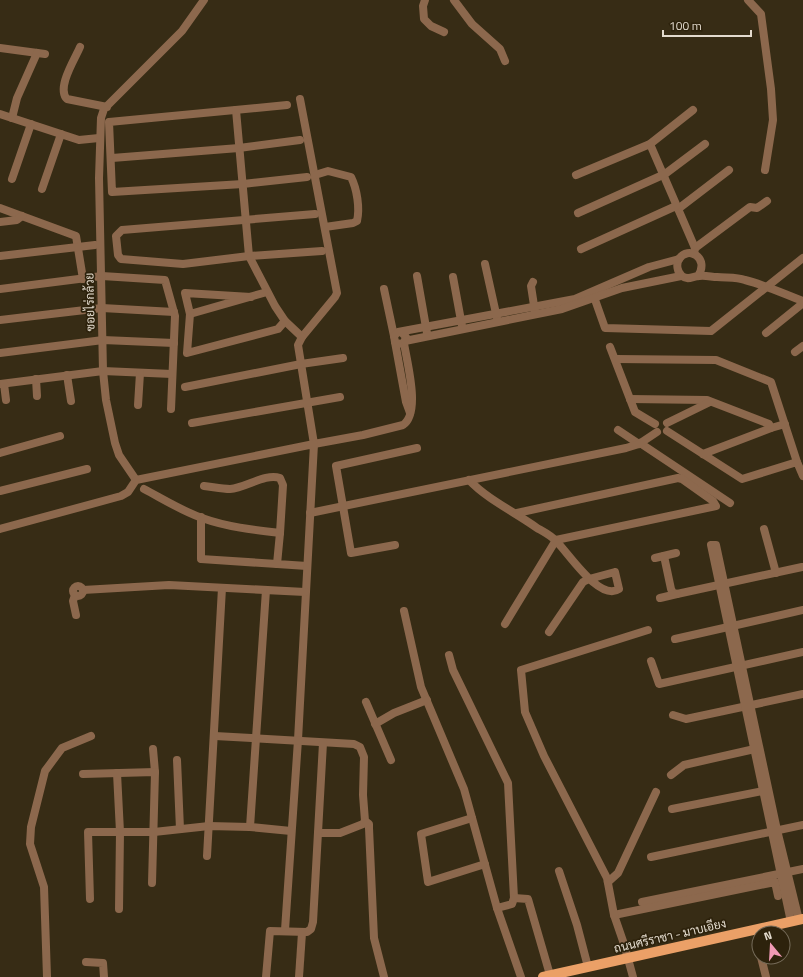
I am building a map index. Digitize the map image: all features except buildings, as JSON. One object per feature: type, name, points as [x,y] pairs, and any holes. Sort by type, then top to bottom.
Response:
[{"type":"main road","name":"ถนนศรีราชา - มาบเอียง","points":[[780,925],[798,920]]},
{"type":"main road","name":"ถนนศรีราชา - มาบเอียง","points":[[546,976],[751,933]]},
{"type":"street","points":[[80,47],[67,75],[63,91],[64,96],[67,99],[107,107],[192,20],[204,0]]},
{"type":"street","points":[[425,0],[423,6],[424,19],[431,26],[444,32]]},
{"type":"street","points":[[454,0],[472,24],[500,49],[505,61]]},
{"type":"street","points":[[748,0],[761,14],[771,89],[773,120],[765,170]]},
{"type":"street","points":[[0,48],[41,53],[17,98],[12,118]]},
{"type":"street","points":[[285,930],[298,740],[314,444],[301,364],[301,339],[337,293],[325,227],[311,176],[300,99]]},
{"type":"street","points":[[287,105],[109,122],[112,158],[112,192],[243,184],[311,176],[328,171],[351,177],[356,191],[358,209],[357,221],[353,223],[325,227]]},
{"type":"street","name":"ซอยไร่กล้วย","points":[[107,107],[101,118],[99,138],[103,371],[106,400],[115,443],[119,455],[136,480]]},
{"type":"street","points":[[236,110],[249,256],[283,323],[301,339]]},
{"type":"street","points":[[576,175],[650,144],[693,110]]},
{"type":"street","points":[[0,115],[79,140],[99,138]]},
{"type":"street","points":[[12,179],[30,124]]},
{"type":"street","points":[[42,189],[61,134]]},
{"type":"street","points":[[112,158],[239,148],[300,140]]},
{"type":"street","points":[[650,144],[694,251],[700,259],[702,271],[698,276]]},
{"type":"street","points":[[578,213],[663,175],[705,144]]},
{"type":"street","points":[[580,249],[677,208],[728,170]]},
{"type":"street","points":[[593,295],[649,267],[679,259],[694,251],[750,207],[757,208],[767,201]]},
{"type":"street","points":[[0,208],[76,236],[83,279]]},
{"type":"street","points":[[315,214],[122,230],[116,236],[118,255],[121,260],[183,264],[249,256],[322,251]]},
{"type":"street","points":[[0,222],[17,220],[22,216]]},
{"type":"street","points":[[0,256],[95,245]]},
{"type":"street","points":[[593,295],[605,328],[711,331],[803,258]]},
{"type":"street","points":[[679,259],[677,264],[678,271],[681,276]]},
{"type":"street","points":[[485,264],[497,318]]},
{"type":"street","points":[[0,289],[102,276],[165,280],[174,312],[171,409]]},
{"type":"street","points":[[416,276],[427,332]]},
{"type":"street","points":[[400,339],[461,324],[535,310],[622,288],[681,276],[687,278],[698,276],[744,279],[803,302],[766,333]]},
{"type":"street","points":[[452,277],[461,324]]},
{"type":"street","points":[[533,282],[531,286],[535,310]]},
{"type":"street","points":[[0,529],[121,496],[128,492],[136,480],[363,435],[403,425],[408,421],[411,415],[412,400],[400,339],[384,289]]},
{"type":"street","points":[[190,314],[267,292]]},
{"type":"street","points":[[250,296],[185,293],[190,314],[187,353],[278,329],[283,323]]},
{"type":"street","points":[[0,320],[102,308],[174,312]]},
{"type":"street","points":[[0,353],[103,340],[174,343]]},
{"type":"street","points":[[795,352],[803,346]]},
{"type":"street","points":[[610,347],[616,359],[635,412],[662,434],[667,427],[710,401]]},
{"type":"street","points":[[184,387],[301,364],[342,358]]},
{"type":"street","points":[[616,359],[716,360],[771,382],[803,476]]},
{"type":"street","points":[[6,400],[2,384],[103,371],[172,374]]},
{"type":"street","points":[[138,406],[140,373]]},
{"type":"street","points":[[67,376],[71,401]]},
{"type":"street","points":[[36,380],[37,396]]},
{"type":"street","points":[[192,423],[340,397]]},
{"type":"street","points":[[630,399],[710,401],[769,424],[771,428]]},
{"type":"street","points":[[310,514],[639,443],[656,428],[662,420],[667,427],[703,454],[742,479],[797,462]]},
{"type":"street","points":[[703,454],[785,424]]},
{"type":"street","points":[[618,430],[730,503]]},
{"type":"street","points":[[0,453],[60,436]]},
{"type":"street","points":[[395,545],[351,553],[336,466],[417,448]]},
{"type":"street","points":[[0,491],[88,469]]},
{"type":"street","points":[[204,486],[230,489],[266,479],[277,477],[280,478],[283,485],[277,564]]},
{"type":"street","points":[[505,624],[556,540],[716,506],[714,501],[682,479],[678,478],[517,513]]},
{"type":"street","points":[[469,480],[480,491],[517,513],[556,540],[589,579],[583,582],[549,632]]},
{"type":"street","points":[[144,489],[201,518],[248,529],[280,533]]},
{"type":"street","points":[[201,518],[201,559],[307,566]]},
{"type":"street","points":[[764,529],[776,573]]},
{"type":"street","points":[[655,558],[676,553]]},
{"type":"street","points":[[664,556],[671,590],[676,594]]},
{"type":"street","points":[[660,598],[802,567]]},
{"type":"street","points":[[722,584],[784,873],[798,920]]},
{"type":"street","points":[[76,615],[74,605],[75,595],[73,590],[80,586],[83,590],[169,585],[305,592]]},
{"type":"street","points":[[207,856],[215,736],[222,588]]},
{"type":"street","points":[[250,827],[266,590]]},
{"type":"street","points":[[675,639],[730,625],[803,610]]},
{"type":"street","points":[[404,611],[421,687],[464,789],[497,908],[521,977]]},
{"type":"street","points":[[633,977],[614,915],[608,882],[544,756],[525,712],[521,670],[648,630]]},
{"type":"street","points":[[651,661],[659,684],[803,652]]},
{"type":"street","points":[[449,656],[453,670],[508,783],[514,898],[512,904],[497,908]]},
{"type":"street","points":[[673,715],[686,719],[803,694]]},
{"type":"street","points":[[375,724],[394,713],[427,700]]},
{"type":"street","points":[[366,702],[391,760]]},
{"type":"street","points":[[47,977],[44,887],[30,844],[31,827],[45,771],[62,748],[91,736]]},
{"type":"street","points":[[215,736],[354,744],[361,749],[364,758],[363,795],[365,821],[369,824],[374,938],[384,977]]},
{"type":"street","points":[[266,977],[270,931],[285,930],[302,933],[307,932],[311,929],[313,922],[323,743]]},
{"type":"street","points":[[152,883],[155,772],[153,749]]},
{"type":"street","points":[[671,775],[684,765],[758,749]]},
{"type":"street","points":[[178,760],[180,829]]},
{"type":"street","points":[[83,774],[155,772]]},
{"type":"street","points":[[117,773],[120,832],[119,910]]},
{"type":"street","points":[[672,809],[766,790]]},
{"type":"street","points":[[608,882],[618,873],[656,792]]},
{"type":"street","points":[[472,818],[421,834],[428,882],[485,864]]},
{"type":"street","points":[[318,834],[340,833],[363,824],[365,821]]},
{"type":"street","points":[[651,858],[803,825]]},
{"type":"street","points":[[90,899],[88,832],[154,832],[209,826],[250,827],[291,831]]},
{"type":"street","points":[[642,902],[803,869]]},
{"type":"street","points":[[559,871],[588,967]]},
{"type":"street","points":[[614,915],[775,882],[778,896]]},
{"type":"street","points":[[514,898],[528,899],[546,976]]},
{"type":"street","points":[[299,977],[302,933]]},
{"type":"street","points":[[86,962],[103,962],[104,977]]},
{"type":"street","points":[[763,965],[766,977]]}]
